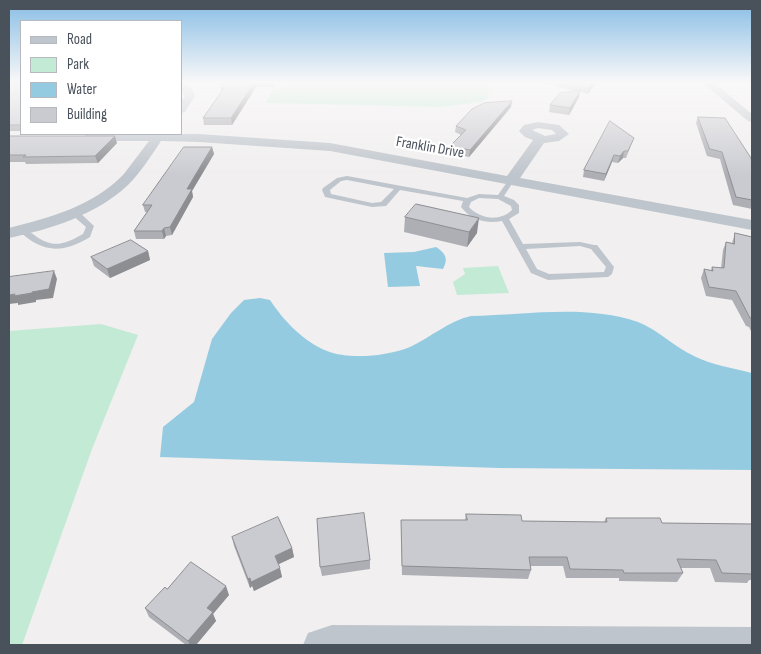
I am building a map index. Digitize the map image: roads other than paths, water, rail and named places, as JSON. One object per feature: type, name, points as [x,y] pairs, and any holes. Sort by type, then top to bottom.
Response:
[{"type":"street","name":"Franklin Drive","points":[[78,137],[160,136],[330,146],[752,225]]},
{"type":"street","points":[[16,232],[57,222],[98,201],[124,182],[160,136]]},
{"type":"street","points":[[512,179],[541,138]]},
{"type":"street","points":[[320,645],[332,642],[752,644]]},
{"type":"lane","points":[[399,187],[383,204],[372,205],[328,195],[326,190],[339,179],[347,178],[399,187],[468,200],[486,195],[500,197],[511,202],[516,208],[514,214],[504,218],[487,219],[473,214],[466,207],[468,200]]},
{"type":"lane","points":[[500,197],[512,179]]},
{"type":"lane","points":[[16,232],[45,246],[77,242],[88,235],[90,226],[75,213]]},
{"type":"lane","points":[[504,218],[534,271],[548,277],[608,274],[610,267],[594,247],[580,244],[521,247]]},
{"type":"water","points":[[436,247],[442,251],[446,259],[443,269],[416,266],[420,286],[388,287],[384,253],[414,252]]},
{"type":"water","points":[[260,298],[270,300],[288,323],[318,347],[336,354],[357,356],[380,355],[410,347],[455,322],[471,316],[577,312],[598,313],[638,322],[653,329],[701,359],[752,373],[752,470],[499,468],[160,457],[163,427],[194,402],[212,339],[231,313],[244,300]]}]
